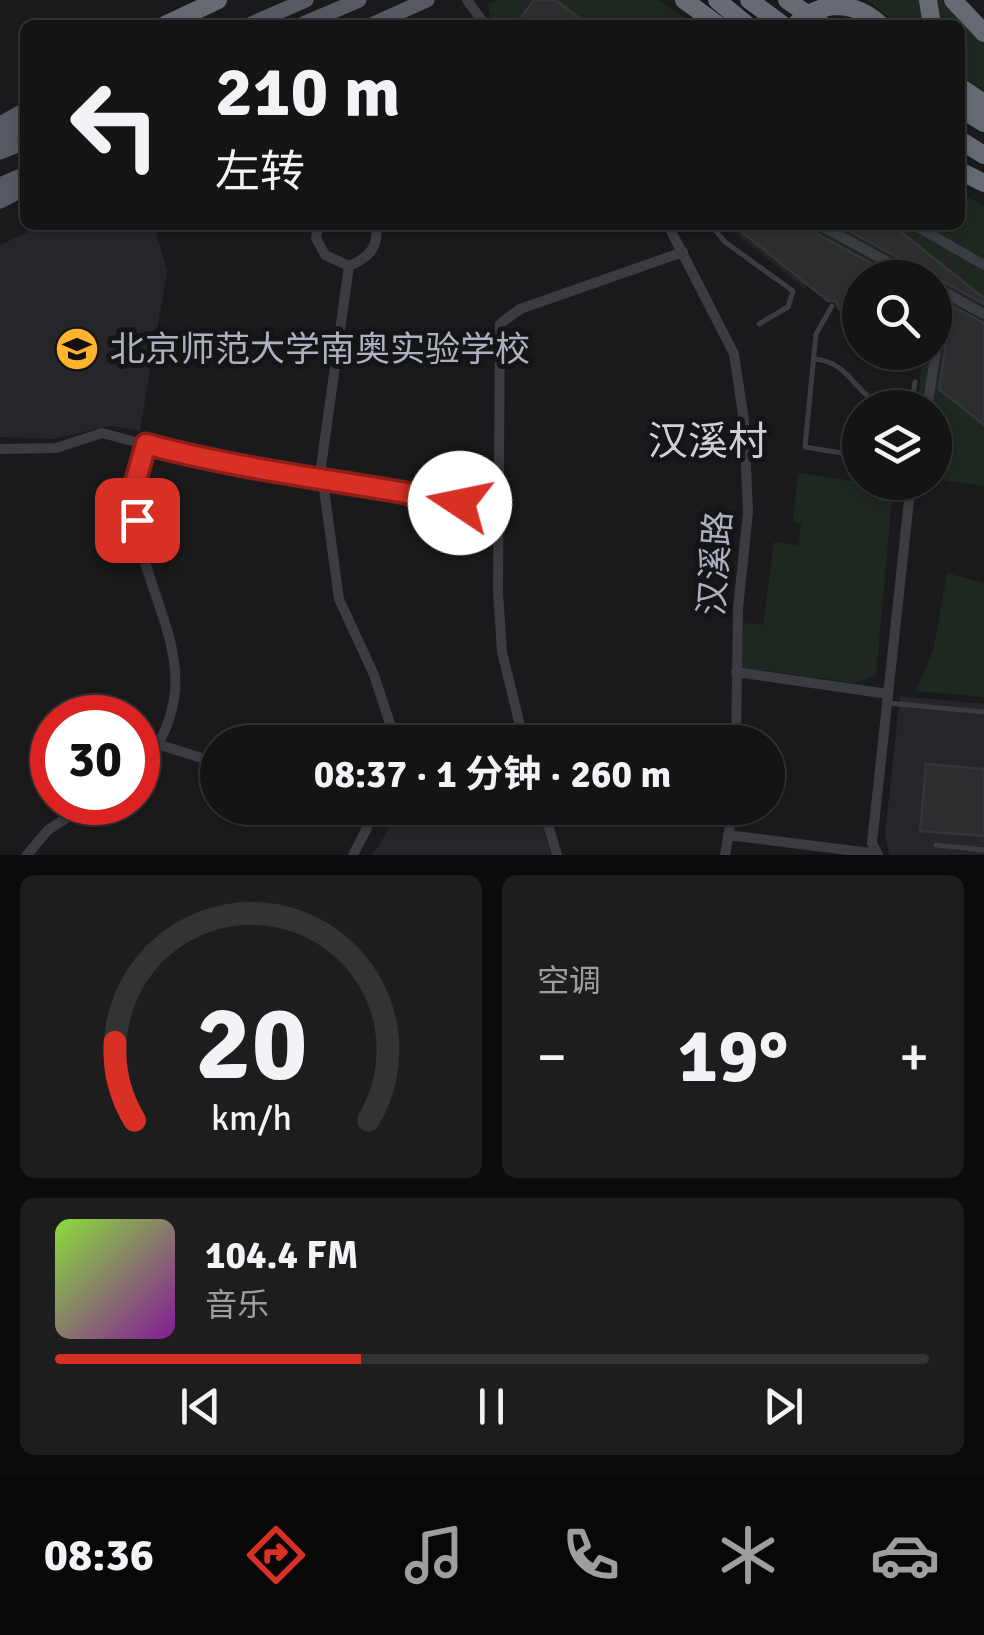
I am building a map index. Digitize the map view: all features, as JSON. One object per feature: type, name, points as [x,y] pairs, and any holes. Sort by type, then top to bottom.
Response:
[{"type":"highway","points":[[176,20],[218,0]]},
{"type":"highway","points":[[684,0],[711,20]]},
{"type":"highway","points":[[717,0],[741,20]]},
{"type":"highway","points":[[748,0],[776,20]]},
{"type":"highway","points":[[787,0],[816,20]]},
{"type":"highway","points":[[953,0],[984,32]]},
{"type":"highway","points":[[800,20],[819,5],[843,2],[860,8],[875,20]]},
{"type":"main road","points":[[260,20],[306,0]]},
{"type":"main road","points":[[313,20],[359,0]]},
{"type":"main road","points":[[382,20],[427,0]]},
{"type":"main road","points":[[0,141],[20,126]]},
{"type":"street","points":[[317,230],[316,238],[324,256],[349,266]]},
{"type":"street","points":[[349,266],[370,254],[377,230]]},
{"type":"street","name":"汉溪路","points":[[671,230],[734,354],[744,421],[748,512],[736,725]]},
{"type":"street","points":[[829,230],[884,260]]},
{"type":"street","points":[[923,230],[984,265]]},
{"type":"street","points":[[520,725],[502,652],[498,592],[500,324],[520,309],[683,252]]},
{"type":"street","points":[[349,266],[322,476],[339,599],[374,675],[390,725]]},
{"type":"street","points":[[952,297],[984,314]]},
{"type":"street","points":[[341,344],[435,360]]},
{"type":"street","points":[[0,449],[56,448],[102,433],[216,463],[322,476],[460,503]]},
{"type":"street","points":[[146,444],[132,494],[147,560],[176,654],[176,702],[160,746],[200,758]]},
{"type":"street","points":[[878,854],[872,842],[909,500]]},
{"type":"street","points":[[736,672],[888,698]]},
{"type":"street","points":[[27,855],[56,825]]},
{"type":"street","points":[[353,855],[366,825]]},
{"type":"street","points":[[548,825],[558,855]]},
{"type":"street","points":[[725,855],[730,825]]},
{"type":"street","points":[[728,836],[878,854]]},
{"type":"lane","points":[[715,230],[793,290],[788,307],[759,324]]},
{"type":"lane","points":[[832,306],[818,326],[805,447],[842,453]]},
{"type":"lane","points":[[815,359],[838,364],[858,390]]},
{"type":"lane","points":[[913,390],[914,382]]},
{"type":"lane","points":[[888,698],[984,712]]},
{"type":"lane","points":[[936,845],[984,850]]},
{"type":"shaded area","points":[[498,0],[659,0],[688,20],[491,20],[488,4]]},
{"type":"shaded area","points":[[867,0],[948,0],[965,20],[892,20]]},
{"type":"shaded area","points":[[965,20],[984,43],[984,91],[965,78]]},
{"type":"shaded area","points":[[965,196],[984,206],[984,486],[952,481],[952,390],[919,390],[921,370],[952,370],[952,260],[842,260],[842,266],[829,258],[805,289],[731,230],[965,230]]},
{"type":"shaded area","name":"北京师范大学南奥实验学校","points":[[32,230],[155,230],[167,271],[140,431],[110,426],[54,439],[0,437],[0,245]]},
{"type":"shaded area","points":[[798,473],[842,479],[842,500],[892,500],[876,676],[853,683],[740,667],[744,623],[763,625],[774,542],[799,545],[801,523],[793,521]]},
{"type":"shaded area","points":[[947,573],[984,583],[984,697],[916,691],[934,647]]},
{"type":"shaded area","points":[[900,696],[984,704],[984,855],[889,855],[885,834]]},
{"type":"shaded area","points":[[389,825],[542,825],[551,855],[372,855]]},
{"type":"building","points":[[534,0],[556,0],[582,20],[519,20]]},
{"type":"building","points":[[739,230],[814,230],[865,260],[842,260],[842,311],[836,301],[828,301]]},
{"type":"building","points":[[847,230],[898,230],[936,260],[903,260]]},
{"type":"building","points":[[952,273],[984,298],[984,304],[952,286]]},
{"type":"building","points":[[952,306],[984,323],[984,425],[952,399],[952,390],[939,389],[942,370],[952,370]]},
{"type":"building","points":[[926,764],[984,769],[984,836],[920,831]]},
{"type":"place","name":"北京师范大学南奥实验学校","points":[[77,349]]},
{"type":"district","name":"汉溪村","points":[[708,441]]},
{"type":"route","points":[[137,520],[132,494],[146,444],[216,463],[322,476],[460,503]]}]
